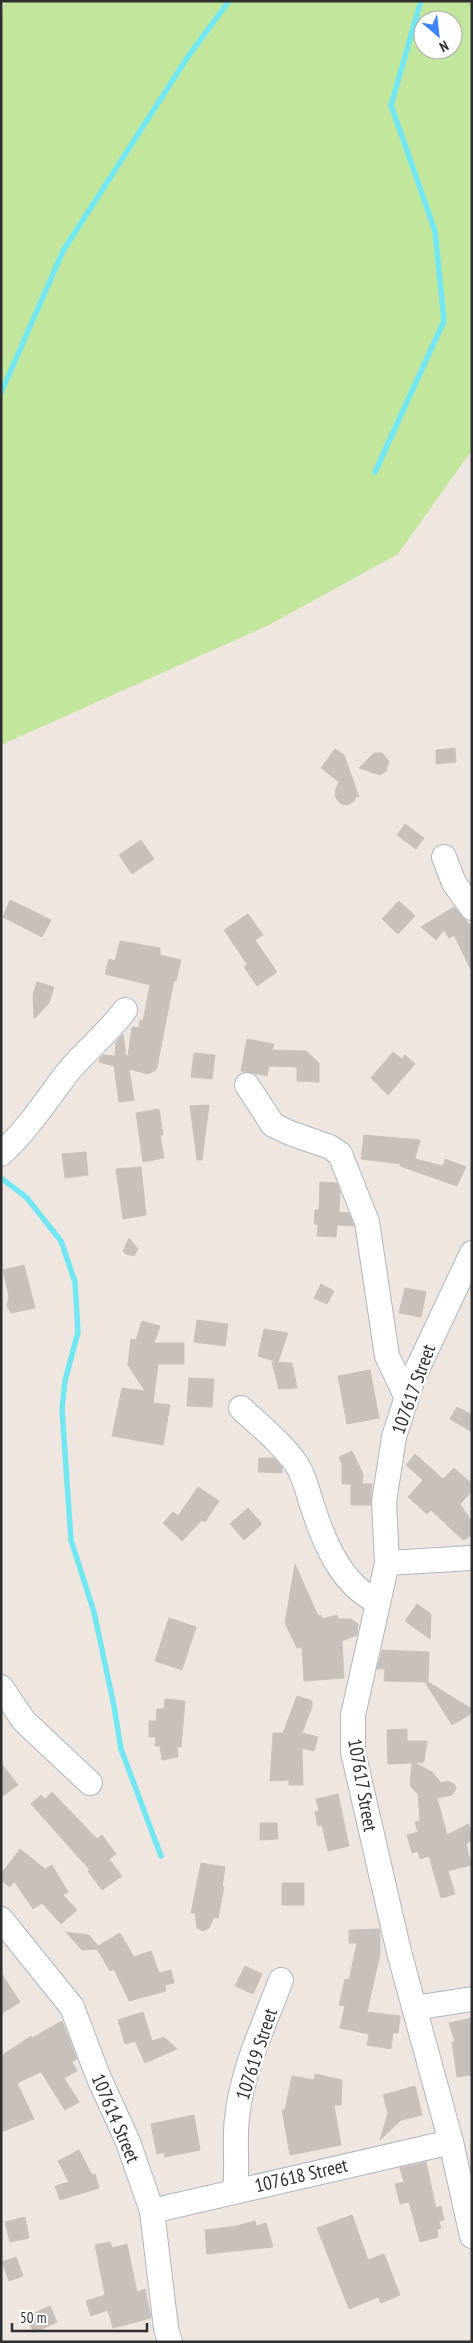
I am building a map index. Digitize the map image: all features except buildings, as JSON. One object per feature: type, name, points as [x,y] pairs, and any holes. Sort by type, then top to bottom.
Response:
[{"type":"street","points":[[444,858],[454,882],[472,908]]},
{"type":"street","points":[[1,1154],[19,1138],[69,1071],[110,1030],[125,1010]]},
{"type":"street","points":[[247,1085],[273,1125],[330,1147],[340,1154],[367,1222],[387,1356],[406,1398]]},
{"type":"street","name":"107617 Street","points":[[472,1253],[413,1378],[394,1437],[384,1502],[387,1563],[353,1715],[354,1752],[399,1952],[451,2142],[472,2236]]},
{"type":"street","points":[[241,1408],[286,1452],[298,1467],[316,1519],[341,1570],[358,1591],[378,1602]]},
{"type":"street","points":[[387,1563],[472,1558]]},
{"type":"street","points":[[1,1687],[24,1721],[90,1783]]},
{"type":"street","name":"107614 Street","points":[[1,1919],[72,2007],[98,2076],[128,2142],[152,2210],[166,2328],[170,2342]]},
{"type":"street","name":"107619 Street","points":[[235,2190],[238,2168],[236,2119],[240,2100],[248,2067],[281,1980]]},
{"type":"street","points":[[414,2008],[472,1999]]},
{"type":"street","name":"107618 Street","points":[[152,2210],[451,2142]]},
{"type":"green space","points":[[5,1],[472,1],[472,450],[398,554],[269,625],[1,745],[1,16]]},
{"type":"waterway","points":[[1,393],[63,251],[187,58],[229,1]]},
{"type":"waterway","points":[[375,472],[444,321],[435,231],[391,105],[421,1]]},
{"type":"waterway","points":[[1,1178],[26,1197],[61,1241],[75,1282],[78,1332],[65,1381],[62,1409],[71,1540],[94,1612],[121,1749],[161,1856]]}]
